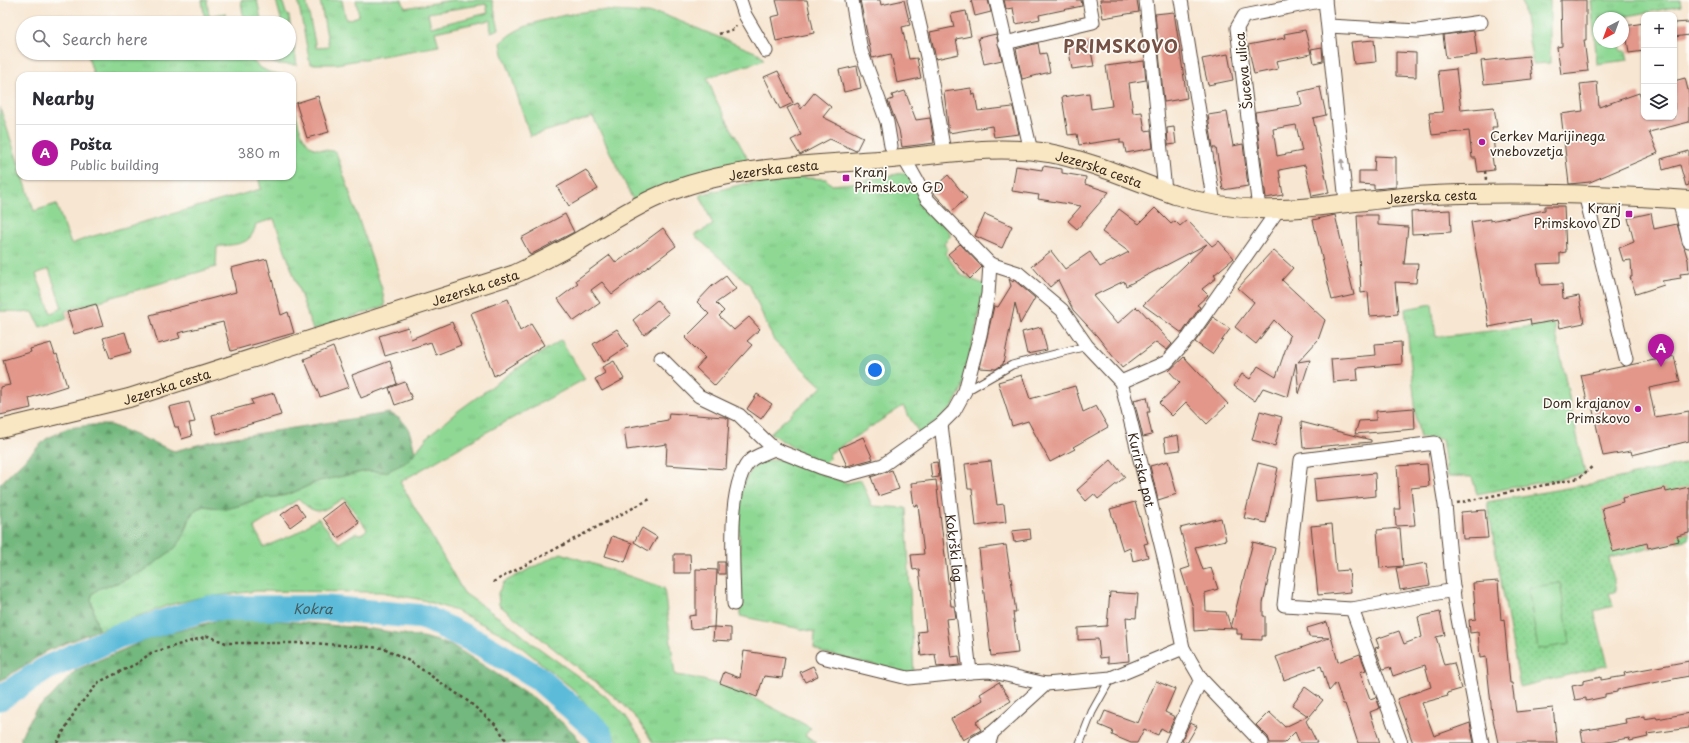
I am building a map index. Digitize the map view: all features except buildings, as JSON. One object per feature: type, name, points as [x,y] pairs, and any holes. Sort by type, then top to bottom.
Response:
[{"type":"street","points":[[740,0],[745,15],[766,52]]},
{"type":"street","points":[[852,0],[861,51],[887,122],[891,146]]},
{"type":"street","points":[[914,0],[928,61],[944,152]]},
{"type":"street","points":[[996,0],[1031,151]]},
{"type":"street","points":[[1005,43],[1093,22],[1089,0]]},
{"type":"street","name":"Jezerska cesta","points":[[1146,0],[1165,191]]},
{"type":"street","points":[[1181,0],[1214,204]]},
{"type":"street","name":"Šuceva ulica","points":[[1259,209],[1237,28],[1244,16],[1325,0],[1329,26],[1346,202]]},
{"type":"street","points":[[1329,26],[1418,31],[1482,22]]},
{"type":"street","name":"Jezerska cesta","points":[[0,429],[129,398],[515,274],[546,259],[633,209],[660,196],[695,183],[737,174],[904,158],[970,149],[1031,151],[1053,154],[1083,162],[1165,191],[1214,204],[1259,209],[1278,210],[1346,202],[1422,196],[1585,194],[1684,200]]},
{"type":"street","name":"Kurirska pot","points":[[904,158],[927,199],[990,264],[1018,273],[1062,310],[1087,346],[1121,382],[1165,562],[1183,648],[1201,680],[1262,743]]},
{"type":"street","points":[[1585,194],[1626,359]]},
{"type":"street","points":[[1684,200],[1689,241]]},
{"type":"street","points":[[1121,382],[1167,362],[1189,337],[1278,210]]},
{"type":"street","points":[[660,358],[699,396],[739,415],[774,449],[820,467],[846,475],[883,465],[941,424],[954,410],[965,391],[980,335],[988,294],[990,264]]},
{"type":"street","name":"Kokrški log","points":[[941,424],[970,672]]},
{"type":"street","points":[[1454,590],[1352,609],[1284,605],[1301,460],[1435,443],[1445,505],[1454,590],[1482,743]]},
{"type":"street","points":[[734,604],[733,507],[739,480],[752,460],[774,449]]},
{"type":"street","points":[[1352,609],[1402,743]]},
{"type":"street","points":[[822,657],[908,678],[970,672],[989,672],[1046,684],[1111,678],[1183,648]]},
{"type":"street","points":[[1172,743],[1201,680]]},
{"type":"street","points":[[975,743],[990,738],[1046,684]]},
{"type":"lane","points":[[965,391],[1012,365],[1087,346]]},
{"type":"lane","points":[[1080,743],[1092,712],[1111,678]]},
{"type":"path","points":[[719,34],[734,29],[745,15]]},
{"type":"path","points":[[1445,505],[1579,478],[1593,466]]},
{"type":"path","points":[[493,582],[650,499]]},
{"type":"path","points":[[57,743],[76,708],[99,682],[136,664],[151,653],[208,636],[226,643],[311,643],[384,648],[411,662],[469,702],[496,725],[508,743]]},
{"type":"green space","points":[[202,0],[207,0],[209,16],[204,16]]},
{"type":"green space","points":[[241,0],[257,0],[260,16],[243,16]]},
{"type":"green space","points":[[276,0],[282,0],[286,13],[289,16],[280,16]]},
{"type":"green space","points":[[298,0],[306,0],[316,48],[329,47],[320,0],[342,0],[346,20],[359,16],[356,0],[402,0],[405,8],[452,0],[492,0],[499,29],[491,32],[490,20],[435,32],[439,46],[336,64],[310,64]],"holes":[[[486,4],[488,13],[431,27],[428,13]]]},
{"type":"green space","points":[[1522,0],[1550,0],[1550,63],[1533,64]]},
{"type":"green space","points":[[1591,0],[1680,0],[1681,6],[1641,12],[1641,14],[1629,16],[1629,12],[1593,12],[1593,21]]},
{"type":"green space","points":[[598,10],[662,14],[760,54],[764,60],[707,78],[717,102],[750,163],[719,168],[690,176],[661,186],[633,200],[593,117],[530,136],[503,54],[501,43],[519,29],[532,24],[574,13]]},
{"type":"green space","points":[[225,13],[226,16],[209,16]]},
{"type":"green space","points":[[1596,48],[1621,48],[1621,51],[1626,51],[1628,60],[1597,64]]},
{"type":"green space","points":[[296,59],[297,65],[276,64],[268,60]]},
{"type":"green space","points":[[89,60],[252,60],[259,67],[269,72],[93,72]]},
{"type":"green space","points":[[0,107],[16,156],[16,180],[24,180],[34,211],[56,204],[71,244],[90,237],[261,189],[259,180],[296,180],[296,113],[301,131],[308,144],[314,148],[336,152],[382,289],[385,306],[313,330],[274,219],[256,224],[251,237],[242,243],[217,247],[216,267],[65,311],[67,319],[40,327],[33,312],[0,311]],"holes":[[[49,269],[62,308],[51,313],[36,274]]]},
{"type":"green space","points":[[907,172],[951,235],[944,244],[948,249],[945,253],[961,275],[986,285],[962,389],[951,409],[920,435],[903,406],[829,454],[829,459],[823,465],[770,433],[822,387],[774,341],[749,284],[694,235],[713,225],[700,195],[743,184],[793,177],[826,179],[832,185],[853,183]]},
{"type":"green space","points":[[1432,304],[1436,337],[1554,324],[1585,474],[1477,494],[1472,477],[1447,476],[1442,439],[1420,438],[1417,424],[1405,309]]},
{"type":"green space","points":[[561,340],[585,379],[485,433],[400,482],[464,593],[604,695],[625,715],[644,743],[620,743],[574,690],[510,638],[456,611],[423,600],[381,592],[257,591],[198,598],[169,605],[98,630],[91,599],[93,593],[100,588],[120,582],[147,569],[175,548],[187,528],[190,517],[196,509],[204,506],[226,509],[260,498],[290,494],[319,481],[367,471],[386,472],[415,453],[429,435],[458,411],[516,369]],"holes":[[[344,498],[367,529],[362,534],[355,533],[339,543],[318,518],[295,534],[264,547],[254,527],[299,499],[311,509],[316,511],[326,509]]]},
{"type":"green space","points":[[389,413],[401,420],[408,428],[410,433],[415,453],[405,463],[386,472],[367,471],[319,481],[290,494],[260,498],[226,509],[204,506],[196,509],[190,517],[182,539],[175,548],[147,569],[120,582],[100,588],[93,593],[91,599],[98,630],[47,651],[0,681],[0,484],[46,439],[68,428],[92,425],[111,425],[174,451],[217,440]]},
{"type":"green space","points":[[780,459],[847,483],[861,480],[872,506],[906,508],[914,675],[824,653],[814,648],[815,632],[740,616],[739,498],[746,479],[753,467],[762,462]]},
{"type":"green space","points":[[1689,463],[1689,539],[1609,558],[1616,592],[1609,593],[1613,606],[1594,611],[1608,665],[1520,687],[1487,502],[1596,483]]},
{"type":"green space","points":[[561,553],[664,588],[675,675],[711,682],[762,702],[811,728],[805,735],[817,743],[653,743],[639,721],[622,703],[499,605],[498,593],[504,582]]},
{"type":"green space","points":[[1560,583],[1570,644],[1538,649],[1528,588]]},
{"type":"green space","points":[[226,618],[250,618],[372,629],[422,637],[450,644],[534,698],[574,733],[581,743],[21,743],[21,736],[36,709],[50,698],[76,670],[148,639]]},
{"type":"waterway","name":"Kokra","points":[[0,698],[47,668],[118,636],[208,608],[327,608],[424,617],[481,644],[537,677],[598,731],[604,743]]},
{"type":"place","name":"Cerkev Marijinega vnebovzetja","points":[[1482,142]]},
{"type":"place","name":"Kranj Primskovo GD","points":[[846,178]]},
{"type":"place","name":"Kranj Primskovo ZD","points":[[1629,214]]},
{"type":"place","name":"Pošta","points":[[1661,367]]},
{"type":"place","name":"Dom krajanov Primskovo","points":[[1638,409]]},
{"type":"district","name":"PRIMSKOVO","points":[[1121,46]]}]
